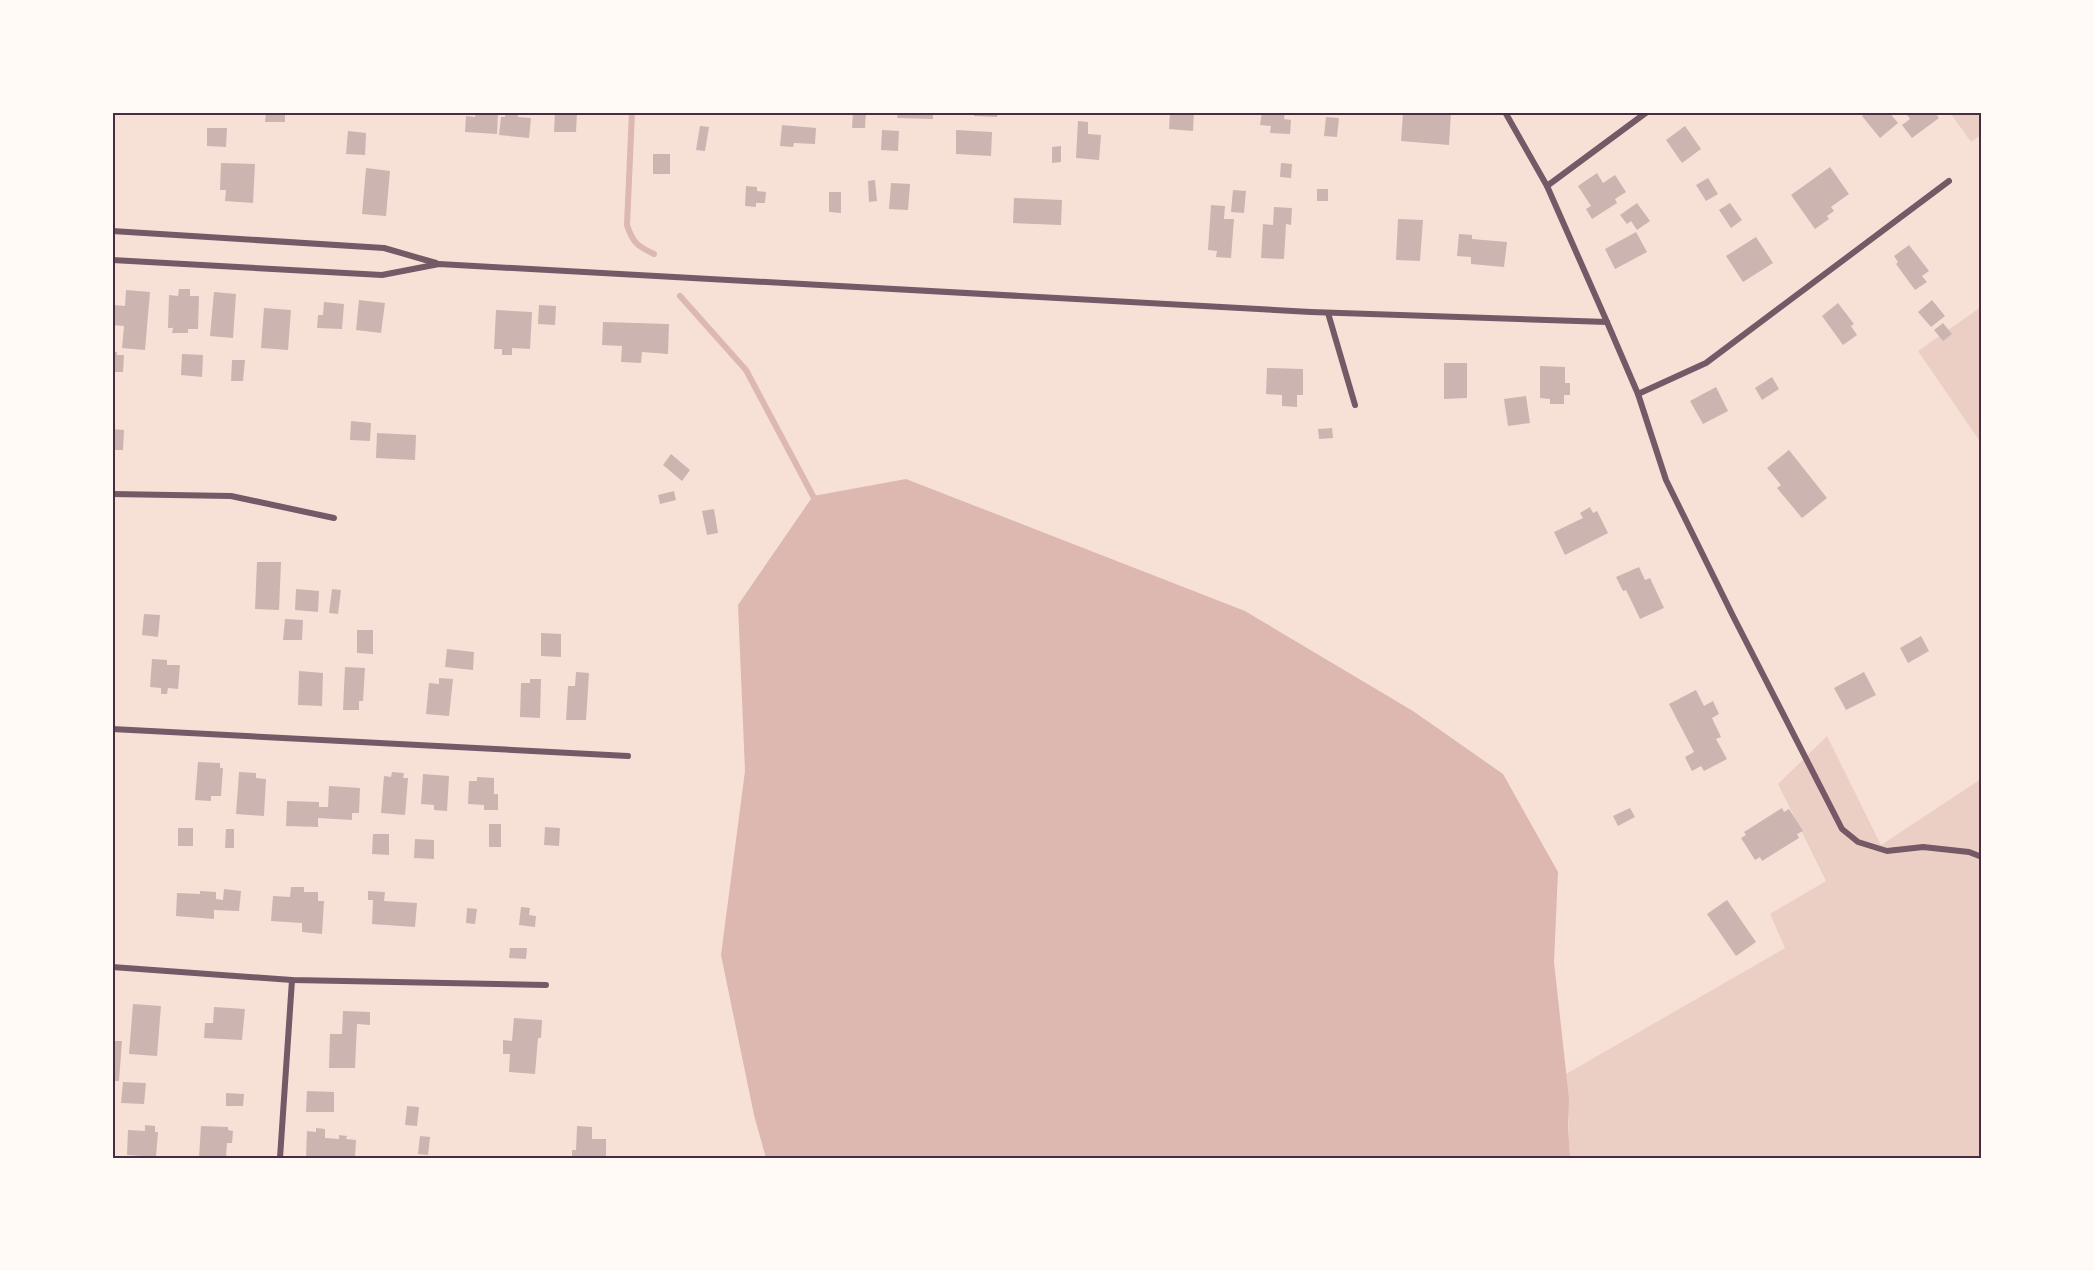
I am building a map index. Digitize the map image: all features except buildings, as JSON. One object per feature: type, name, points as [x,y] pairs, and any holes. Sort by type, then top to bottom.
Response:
[{"type":"street","points":[[1505,112],[1547,186],[1607,322],[1638,394],[1666,480],[1733,616],[1846,833],[1858,842],[1887,851],[1923,848],[1962,851],[1982,857]]},
{"type":"street","points":[[1547,186],[1647,112]]},
{"type":"street","points":[[1638,394],[1706,363],[1949,181]]},
{"type":"street","points":[[112,231],[384,248],[439,264],[1328,313],[1607,322]]},
{"type":"street","points":[[112,260],[382,275],[439,264]]},
{"type":"street","points":[[1328,313],[1355,405]]},
{"type":"street","points":[[112,494],[231,496],[334,518]]},
{"type":"street","points":[[112,729],[628,756]]},
{"type":"street","points":[[112,967],[292,980],[546,985]]},
{"type":"street","points":[[280,1158],[292,980]]},
{"type":"shaded area","points":[[1950,113],[1981,113],[1981,135],[1971,142]]},
{"type":"shaded area","points":[[1981,307],[1981,443],[1918,351]]},
{"type":"shaded area","points":[[906,479],[1245,611],[1413,711],[1503,774],[1558,872],[1554,962],[1569,1099],[1570,1158],[766,1158],[754,1115],[721,955],[745,771],[738,605],[813,496]]},
{"type":"shaded area","points":[[1827,736],[1881,845],[1981,779],[1981,1158],[1570,1158],[1566,1074],[1785,948],[1770,914],[1826,881],[1778,784]]},
{"type":"waterway","points":[[632,112],[627,225],[636,243],[654,254]]},
{"type":"waterway","points":[[680,296],[746,370],[813,496]]}]
